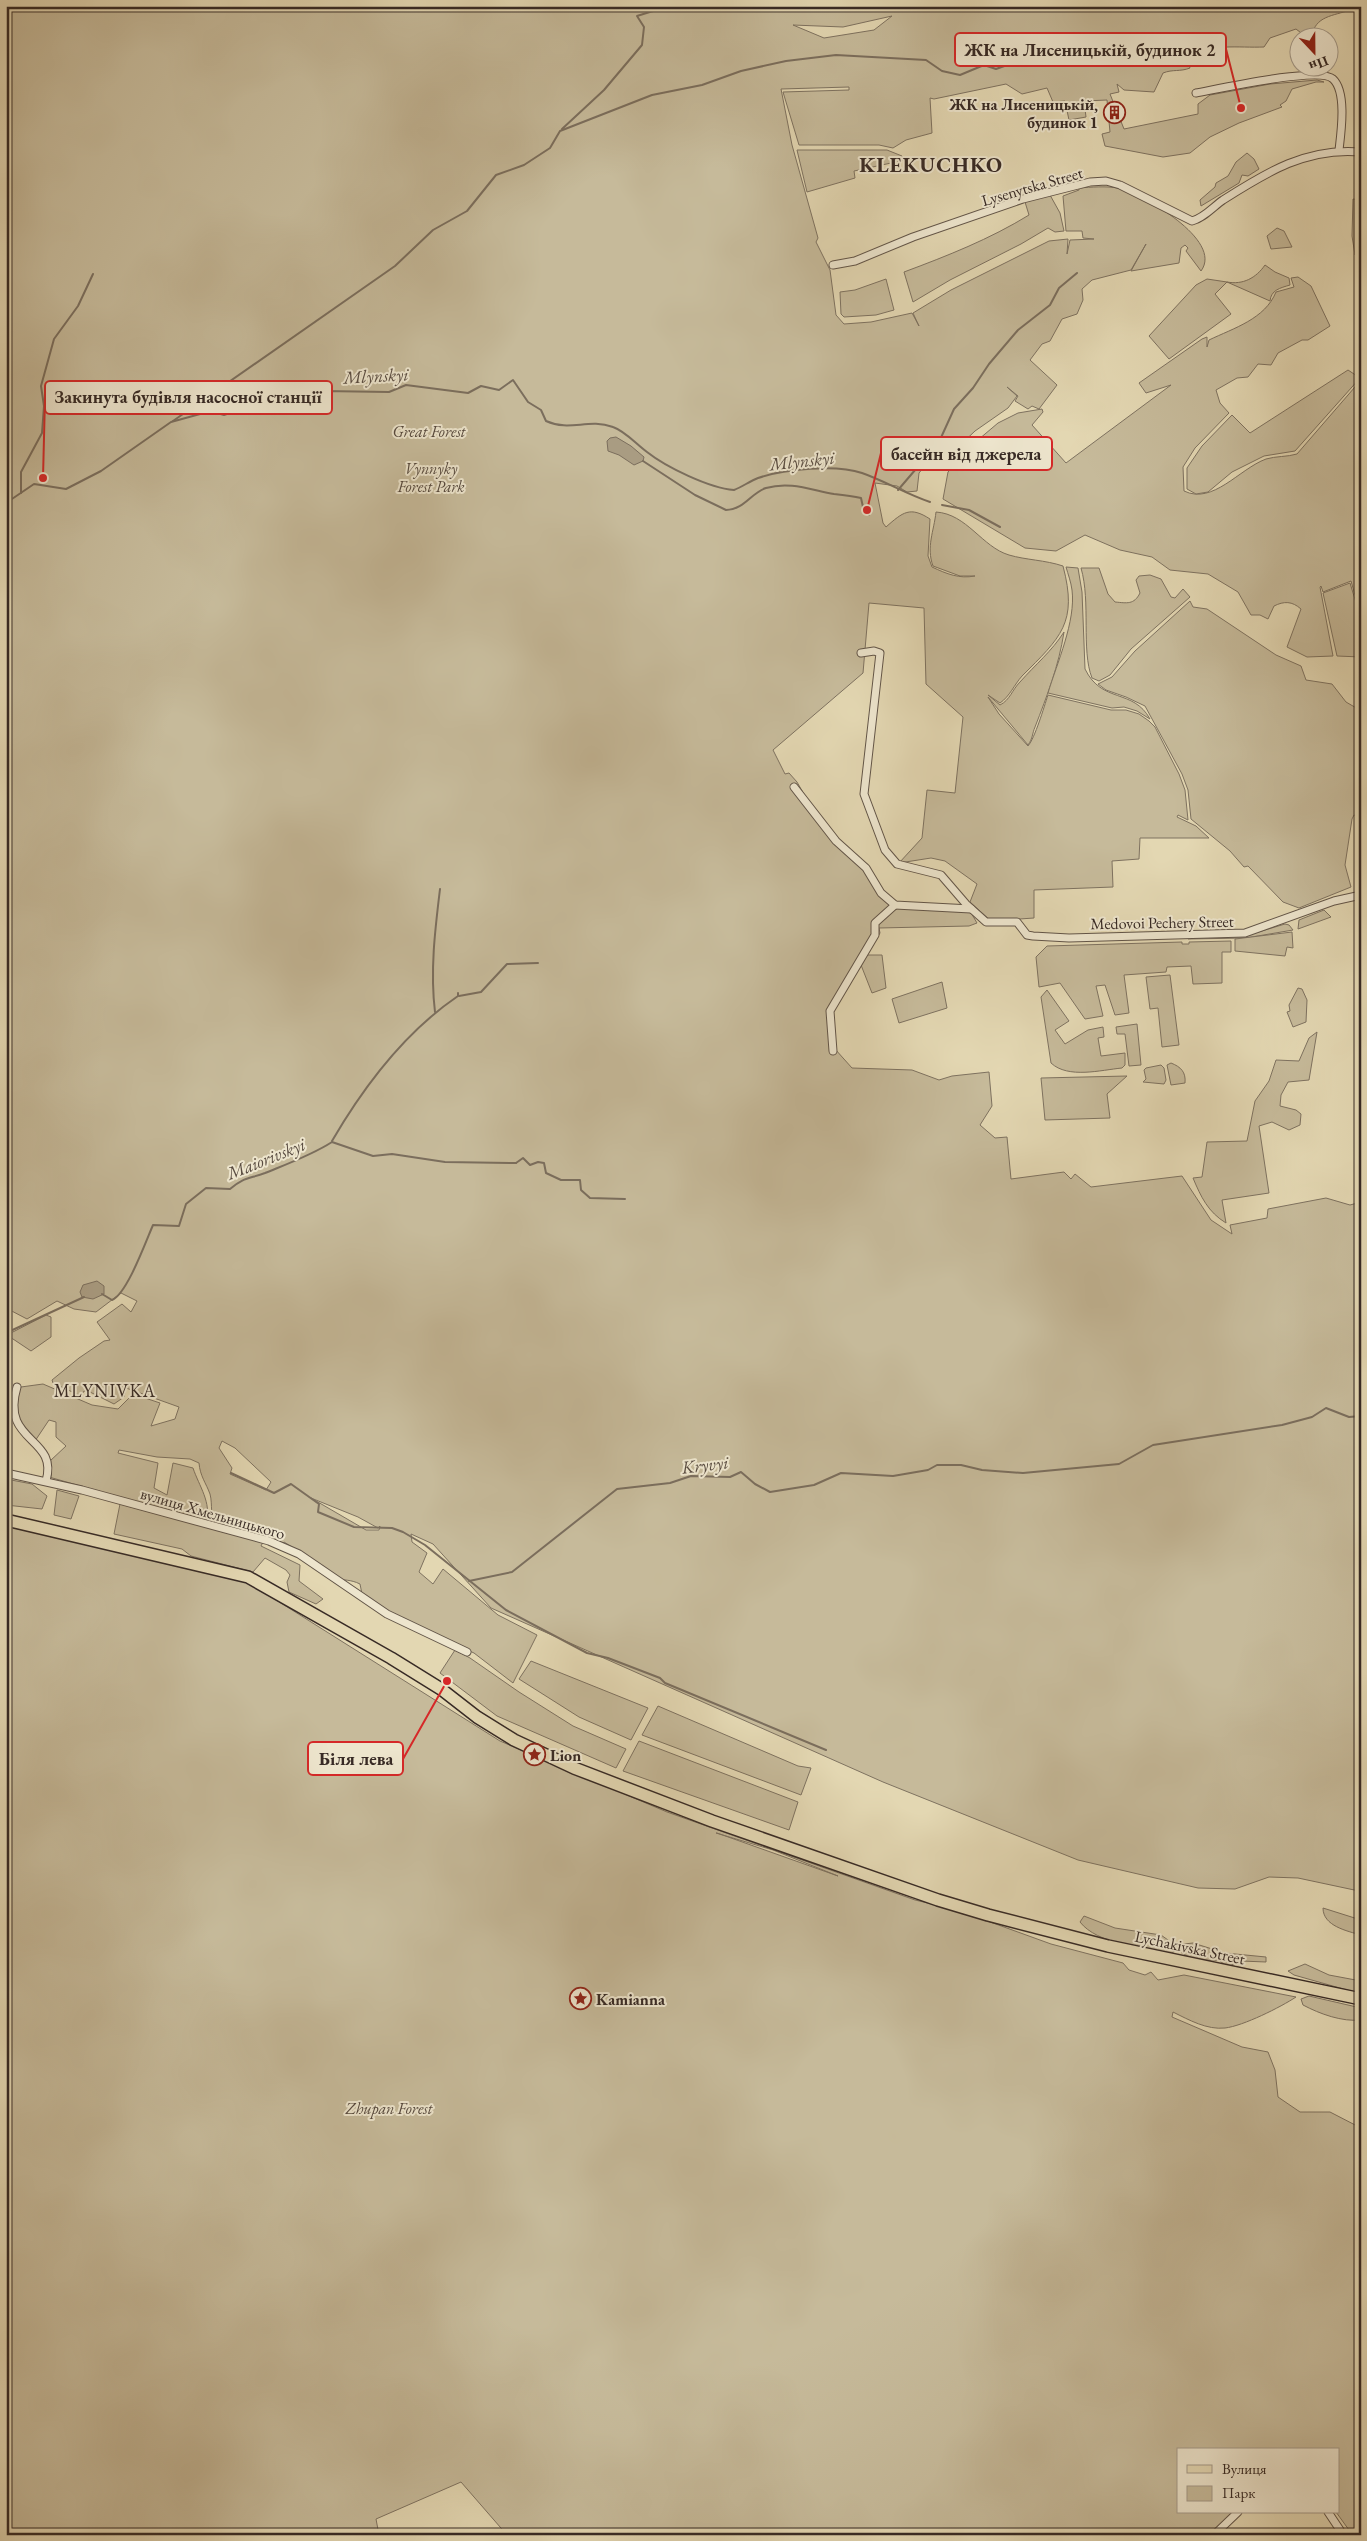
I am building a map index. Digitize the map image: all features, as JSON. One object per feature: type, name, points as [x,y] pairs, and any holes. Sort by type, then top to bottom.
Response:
[{"type":"main road","name":"Lychakivska Street","points":[[6,1520],[248,1576],[391,1658],[441,1689],[484,1722],[533,1750],[712,1821],[938,1900],[1014,1922],[1108,1946],[1361,1999]]},
{"type":"street","points":[[1196,93],[1285,77],[1320,75],[1330,77],[1338,86],[1342,108],[1339,150]]},
{"type":"street","name":"Lysenytska Street","points":[[833,265],[855,261],[913,237],[1023,199],[1090,182],[1106,182],[1126,187],[1192,221],[1271,170],[1304,158],[1339,150],[1361,152]]},
{"type":"street","name":"Medovoi Pechery Street","points":[[861,653],[874,651],[880,653],[876,703],[864,794],[885,850],[897,864],[941,875],[971,909],[986,922],[1017,922],[1027,935],[1069,938],[1245,933],[1334,901],[1361,895]]},
{"type":"street","points":[[794,787],[836,841],[866,868],[881,893],[895,905],[875,923],[875,935],[830,1012],[833,1050]]},
{"type":"street","name":"Medovoi Pechery Street","points":[[895,905],[971,909]]},
{"type":"street","points":[[17,1387],[11,1406],[14,1422],[47,1459],[49,1471],[46,1481]]},
{"type":"street","name":"вулиця Хмельницького","points":[[6,1473],[46,1481],[178,1515],[209,1526],[251,1534],[289,1549],[387,1614],[467,1652]]},
{"type":"street","points":[[1214,2535],[1236,2514]]},
{"type":"street","points":[[1329,2514],[1340,2530],[1340,2535]]},
{"type":"green space","name":"Great Forest","points":[[6,6],[1351,6],[1350,10],[1326,18],[1315,28],[1290,28],[1290,31],[1270,38],[1264,47],[1224,47],[1195,53],[1186,57],[1190,68],[1163,73],[1154,92],[1124,90],[1117,84],[1119,92],[1110,94],[1124,129],[1198,114],[1198,104],[1210,95],[1270,84],[1317,80],[1324,82],[1316,82],[1292,89],[1286,101],[1280,105],[1282,107],[1239,123],[1210,137],[1190,153],[1163,157],[1105,146],[1102,134],[1110,132],[1107,100],[1084,101],[1086,117],[1069,120],[1065,101],[1053,102],[1047,88],[1022,94],[1006,84],[934,99],[930,98],[932,133],[906,140],[893,148],[879,145],[799,145],[783,92],[849,90],[849,87],[781,89],[792,145],[818,238],[816,242],[830,270],[836,315],[844,324],[871,322],[912,313],[919,326],[913,313],[951,290],[1049,241],[1068,239],[1067,254],[1070,240],[1094,239],[1083,238],[1082,231],[1066,231],[1063,196],[1079,190],[1079,188],[1114,187],[1144,199],[1177,220],[1201,246],[1205,259],[1201,271],[1186,251],[1188,248],[1185,245],[1181,248],[1179,263],[1131,271],[1146,244],[1131,270],[1092,280],[1082,289],[1083,300],[1077,314],[1062,319],[1050,341],[1042,344],[1030,360],[1057,385],[1039,409],[1032,406],[1028,409],[1015,401],[1018,396],[1007,387],[1017,396],[1008,408],[975,431],[956,449],[932,457],[919,473],[917,491],[907,492],[897,486],[875,483],[883,523],[886,527],[907,512],[917,513],[930,519],[928,556],[932,567],[937,570],[958,576],[969,577],[975,576],[960,576],[933,566],[930,546],[936,512],[957,518],[999,551],[1015,557],[1063,566],[1068,602],[1067,616],[1063,628],[1047,650],[1000,703],[988,695],[1000,705],[1003,703],[1064,632],[1052,680],[1028,745],[988,697],[999,714],[1028,746],[1031,742],[1036,730],[1048,695],[1111,710],[1126,710],[1139,714],[1155,727],[1185,790],[1188,820],[1178,815],[1177,817],[1196,826],[1209,838],[1140,838],[1139,859],[1112,861],[1113,887],[1034,890],[1034,918],[991,921],[970,902],[977,884],[945,861],[931,858],[899,863],[922,838],[927,790],[955,793],[963,717],[926,684],[924,608],[869,603],[863,673],[773,750],[785,774],[789,773],[797,782],[812,808],[884,894],[891,910],[897,906],[970,911],[977,923],[969,926],[879,928],[880,933],[867,955],[882,955],[886,988],[872,993],[861,965],[832,1011],[835,1049],[852,1068],[912,1070],[939,1080],[952,1076],[989,1072],[992,1106],[980,1125],[995,1138],[1007,1137],[1011,1179],[1064,1172],[1071,1179],[1075,1174],[1091,1187],[1182,1176],[1211,1220],[1232,1234],[1230,1225],[1267,1218],[1268,1209],[1326,1198],[1350,1205],[1361,1202],[1359,1891],[1298,1878],[1269,1877],[1235,1889],[1198,1888],[1078,1860],[883,1782],[491,1608],[433,1544],[411,1534],[412,1542],[427,1553],[419,1572],[433,1584],[443,1569],[498,1615],[537,1635],[513,1683],[474,1653],[404,1622],[362,1594],[360,1584],[337,1578],[284,1542],[281,1545],[217,1525],[212,1514],[210,1494],[202,1476],[199,1463],[190,1459],[157,1457],[119,1450],[118,1453],[158,1463],[154,1488],[167,1495],[173,1463],[193,1468],[206,1501],[206,1522],[49,1477],[50,1461],[66,1446],[56,1437],[56,1422],[49,1420],[35,1441],[17,1420],[17,1394],[21,1387],[43,1384],[92,1405],[118,1409],[133,1394],[160,1403],[151,1426],[175,1419],[179,1407],[126,1388],[124,1397],[114,1404],[88,1391],[84,1391],[81,1396],[53,1383],[52,1380],[79,1358],[104,1341],[110,1340],[97,1322],[122,1304],[131,1312],[137,1301],[121,1293],[96,1312],[74,1309],[57,1301],[27,1319],[6,1308]],"holes":[[[892,16],[874,30],[824,38],[793,25],[843,27]],[[222,1441],[235,1448],[271,1482],[266,1490],[230,1474],[232,1468],[219,1448]],[[311,1498],[358,1517],[378,1528],[380,1526],[379,1530],[366,1530]]]},
{"type":"green space","points":[[797,150],[887,150],[902,156],[905,160],[854,171],[855,178],[807,192]]},
{"type":"green space","points":[[1247,153],[1254,159],[1259,169],[1248,176],[1242,175],[1239,183],[1201,206],[1200,200],[1215,187],[1216,183],[1228,176],[1236,162]]},
{"type":"green space","points":[[1050,195],[1060,213],[1064,231],[1055,232],[1048,228],[950,280],[913,302],[904,272],[999,232],[1029,215],[1025,202]]},
{"type":"green space","points":[[1353,199],[1361,200],[1361,237],[1355,255],[1352,236]]},
{"type":"green space","points":[[1277,228],[1284,231],[1292,247],[1271,249],[1267,236]]},
{"type":"green space","points":[[1265,265],[1289,278],[1290,285],[1274,292],[1270,301],[1227,282],[1233,283],[1249,280],[1258,274]]},
{"type":"green space","points":[[1298,277],[1311,286],[1330,326],[1308,340],[1302,340],[1278,353],[1271,365],[1258,364],[1248,377],[1237,378],[1216,390],[1220,403],[1229,413],[1195,448],[1183,467],[1184,491],[1195,494],[1216,490],[1266,459],[1297,454],[1361,380],[1361,616],[1351,581],[1323,592],[1320,587],[1333,656],[1307,657],[1287,647],[1301,609],[1294,604],[1281,603],[1274,606],[1268,619],[1260,615],[1251,615],[1238,592],[1208,574],[1170,570],[1152,557],[1120,550],[1085,535],[1056,551],[1025,548],[943,499],[948,472],[972,445],[998,423],[1018,413],[1042,409],[1043,412],[1032,425],[1066,463],[1171,385],[1146,393],[1139,383],[1202,339],[1207,337],[1207,347],[1209,340],[1257,316],[1271,301],[1276,292],[1294,287],[1291,278]]},
{"type":"green space","points":[[886,279],[894,310],[876,315],[844,317],[841,314],[840,292],[855,290]]},
{"type":"green space","points":[[1207,279],[1227,282],[1215,294],[1231,314],[1169,359],[1149,336],[1196,285]]},
{"type":"green space","points":[[1348,370],[1360,378],[1295,451],[1264,456],[1232,472],[1208,492],[1196,494],[1187,489],[1187,468],[1202,446],[1232,415],[1250,433]]},
{"type":"green space","points":[[1066,567],[1078,568],[1082,592],[1085,669],[1092,680],[1100,687],[1135,703],[1143,709],[1150,719],[1137,711],[1124,707],[1112,708],[1048,693],[1065,642],[1071,615],[1072,590]]},
{"type":"green space","points":[[1081,568],[1099,568],[1108,594],[1115,602],[1127,603],[1135,600],[1140,593],[1136,580],[1139,576],[1150,575],[1161,579],[1171,597],[1175,598],[1183,589],[1190,597],[1131,649],[1110,675],[1099,681],[1092,678],[1089,667],[1084,581]]},
{"type":"green space","points":[[1350,583],[1361,619],[1361,657],[1337,656],[1323,593]]},
{"type":"green space","points":[[1190,601],[1193,607],[1207,609],[1276,655],[1301,666],[1306,680],[1332,684],[1346,702],[1358,709],[1356,714],[1361,715],[1361,817],[1354,815],[1352,819],[1345,865],[1351,887],[1299,908],[1283,902],[1248,866],[1244,867],[1230,851],[1191,819],[1188,790],[1182,774],[1145,706],[1106,690],[1098,684],[1112,677],[1135,651]]},
{"type":"green space","points":[[1324,910],[1331,917],[1298,929],[1299,920]]},
{"type":"green space","points":[[1285,924],[1289,925],[1293,930],[1246,938],[1188,939],[1191,936],[1245,936]]},
{"type":"green space","points":[[1292,932],[1293,948],[1287,947],[1285,956],[1235,951],[1235,939]]},
{"type":"green space","points":[[1231,941],[1231,952],[1222,952],[1222,983],[1193,984],[1191,966],[1167,967],[1166,972],[1124,975],[1129,1013],[1115,1015],[1105,985],[1096,986],[1103,1016],[1085,1019],[1060,983],[1039,987],[1036,957],[1047,946],[1182,942],[1182,944],[1189,944],[1189,942]]},
{"type":"green space","points":[[1170,975],[1179,1045],[1162,1047],[1158,1008],[1150,1009],[1146,977]]},
{"type":"green space","points":[[942,982],[947,1008],[899,1023],[892,999]]},
{"type":"green space","points":[[1298,988],[1302,989],[1307,1000],[1306,1022],[1293,1027],[1287,1012],[1290,1011],[1289,1005]]},
{"type":"green space","points":[[1047,990],[1069,1021],[1055,1030],[1065,1044],[1088,1030],[1103,1027],[1104,1037],[1098,1038],[1101,1056],[1125,1053],[1125,1065],[1122,1068],[1095,1072],[1075,1072],[1058,1068],[1051,1063],[1041,997]]},
{"type":"green space","points":[[1137,1024],[1141,1065],[1129,1066],[1125,1034],[1117,1034],[1116,1027]]},
{"type":"green space","points":[[1317,1032],[1309,1080],[1288,1082],[1281,1095],[1280,1106],[1296,1110],[1301,1114],[1300,1125],[1289,1130],[1272,1122],[1259,1126],[1269,1193],[1222,1200],[1226,1223],[1214,1214],[1206,1204],[1193,1178],[1202,1177],[1207,1142],[1247,1141],[1255,1101],[1269,1081],[1276,1060],[1299,1061],[1309,1038]]},
{"type":"green space","points":[[1171,1063],[1182,1070],[1185,1076],[1185,1083],[1171,1085],[1167,1065]]},
{"type":"green space","points":[[1161,1065],[1164,1068],[1166,1080],[1164,1084],[1143,1082],[1146,1079],[1144,1070],[1146,1068]]},
{"type":"green space","points":[[1127,1076],[1107,1094],[1110,1118],[1045,1120],[1041,1078]]},
{"type":"green space","points":[[46,1315],[51,1317],[51,1337],[31,1351],[7,1335]]},
{"type":"green space","points":[[6,1479],[32,1484],[47,1496],[42,1509],[6,1505]]},
{"type":"green space","points":[[57,1490],[79,1496],[71,1519],[54,1515]]},
{"type":"green space","points":[[120,1504],[263,1542],[261,1546],[300,1565],[299,1581],[323,1599],[316,1604],[289,1592],[287,1582],[290,1575],[286,1570],[265,1558],[253,1572],[191,1556],[182,1549],[114,1534]]},
{"type":"green space","name":"Zhupan Forest","points":[[6,1526],[246,1581],[500,1741],[667,1812],[915,1900],[957,1910],[1051,1944],[1123,1963],[1129,1970],[1145,1975],[1151,1972],[1158,1980],[1184,1975],[1296,1997],[1281,2006],[1233,2027],[1218,2028],[1205,2026],[1173,2012],[1172,2017],[1242,2047],[1268,2052],[1275,2070],[1278,2097],[1300,2112],[1330,2112],[1361,2128],[1361,2535],[1342,2535],[1349,2530],[1337,2514],[1340,2514],[1340,2448],[1177,2448],[1177,2514],[1233,2514],[1222,2524],[1227,2535],[507,2535],[461,2482],[376,2519],[379,2535],[6,2535]],"holes":[[[722,1835],[773,1850],[838,1876]]]},
{"type":"green space","points":[[455,1650],[573,1726],[626,1749],[616,1768],[497,1716],[440,1673]]},
{"type":"green space","points":[[531,1661],[648,1708],[631,1740],[579,1717],[519,1679]]},
{"type":"green space","points":[[658,1706],[798,1766],[811,1768],[801,1795],[642,1735]]},
{"type":"green space","points":[[639,1741],[798,1802],[789,1830],[623,1771]]},
{"type":"green space","points":[[1323,1908],[1361,1920],[1361,1935],[1331,1923],[1324,1914]]},
{"type":"green space","points":[[1084,1916],[1115,1928],[1161,1935],[1175,1945],[1193,1943],[1225,1953],[1266,1957],[1266,1962],[1241,1961],[1227,1967],[1219,1960],[1197,1959],[1187,1956],[1178,1950],[1171,1953],[1121,1944],[1097,1935],[1088,1929],[1080,1922]]},
{"type":"green space","points":[[1305,1964],[1329,1975],[1361,1981],[1361,1994],[1294,1975],[1288,1971]]},
{"type":"green space","points":[[1309,1996],[1361,2008],[1361,2020],[1339,2019],[1303,2005],[1301,1999]]},
{"type":"shaded area","points":[[616,437],[644,457],[643,461],[634,465],[619,455],[608,451],[607,441],[610,438]]},
{"type":"shaded area","points":[[97,1281],[104,1286],[104,1294],[93,1299],[82,1297],[80,1292],[83,1285]]},
{"type":"waterway","points":[[562,129],[604,90],[642,45],[644,27],[637,16],[653,11],[655,6]]},
{"type":"waterway","points":[[173,421],[395,266],[433,230],[467,211],[496,175],[524,165],[550,148],[560,131],[652,95],[702,85],[741,71],[786,61],[836,55],[926,60],[942,71],[960,75],[984,65],[996,69],[1010,64]]},
{"type":"waterway","points":[[898,490],[939,442],[954,409],[973,388],[989,364],[1018,330],[1050,305],[1059,288],[1077,273]]},
{"type":"waterway","points":[[21,493],[21,472],[42,433],[44,406],[41,386],[54,339],[78,306],[93,274]]},
{"type":"waterway","name":"Mlynskyi","points":[[6,503],[34,484],[66,489],[101,471],[171,422],[211,411],[224,415],[268,399],[323,391],[389,392],[406,385],[468,393],[481,386],[499,390],[513,380],[528,402],[541,410],[546,421],[563,425],[595,424],[613,427],[622,431],[665,464],[688,476],[713,485],[734,490],[758,478],[782,472],[825,468],[851,470],[930,502]]},
{"type":"waterway","name":"Mlynskyi","points":[[643,461],[695,495],[726,510],[738,507],[761,490],[784,485],[861,498],[863,507],[869,515]]},
{"type":"waterway","points":[[864,509],[869,505],[868,509]]},
{"type":"waterway","name":"Mlynskyi","points":[[942,505],[969,510],[1000,527]]},
{"type":"waterway","points":[[435,1012],[433,966],[440,889]]},
{"type":"waterway","points":[[459,996],[481,992],[507,964],[538,963]]},
{"type":"waterway","points":[[332,1141],[344,1120],[387,1061],[420,1026],[458,996],[458,993]]},
{"type":"waterway","name":"Maiorivskyi","points":[[102,1294],[112,1300],[118,1296],[136,1266],[153,1225],[179,1226],[186,1204],[206,1188],[230,1189],[243,1180],[299,1159],[332,1142],[373,1156],[392,1154],[445,1162],[516,1163]]},
{"type":"waterway","points":[[516,1163],[523,1158],[530,1165],[538,1162],[544,1163],[546,1173],[561,1180],[580,1180],[581,1190],[590,1198],[625,1199]]},
{"type":"waterway","name":"Maiorivskyi","points":[[6,1333],[84,1297]]},
{"type":"waterway","name":"Kryvyi","points":[[469,1581],[512,1572],[617,1489],[670,1483],[691,1476],[730,1477],[741,1472],[755,1484],[770,1492],[814,1485],[841,1473],[893,1476],[928,1470],[937,1465],[961,1465],[982,1470],[1023,1473],[1119,1464],[1153,1445],[1282,1425],[1312,1417],[1326,1408],[1349,1417],[1361,1416]]},
{"type":"waterway","points":[[231,1473],[274,1493],[291,1484],[319,1504],[318,1512],[354,1527],[392,1528],[403,1532],[425,1545],[506,1610],[587,1653],[608,1658],[660,1678],[665,1683],[826,1750]]},
{"type":"place","name":"ЖК на Лисеницькій, будинок 2","points":[[1241,108]]},
{"type":"place","name":"ЖК на Лисеницькій, будинок 1","points":[[1114,113]]},
{"type":"place","name":"Закинута будівля насосної станції","points":[[43,478]]},
{"type":"place","name":"басейн від джерела","points":[[867,510]]},
{"type":"place","name":"Бiля лева","points":[[447,1681]]},
{"type":"place","name":"Lion","points":[[534,1755]]},
{"type":"place","name":"Kamianna","points":[[580,1999]]},
{"type":"district","name":"KLEKUCHKO","points":[[931,165]]},
{"type":"district","name":"MLYNIVKA","points":[[105,1391]]},
{"type":"park label","name":"Vynnyky Forest Park","points":[[431,477]]}]
